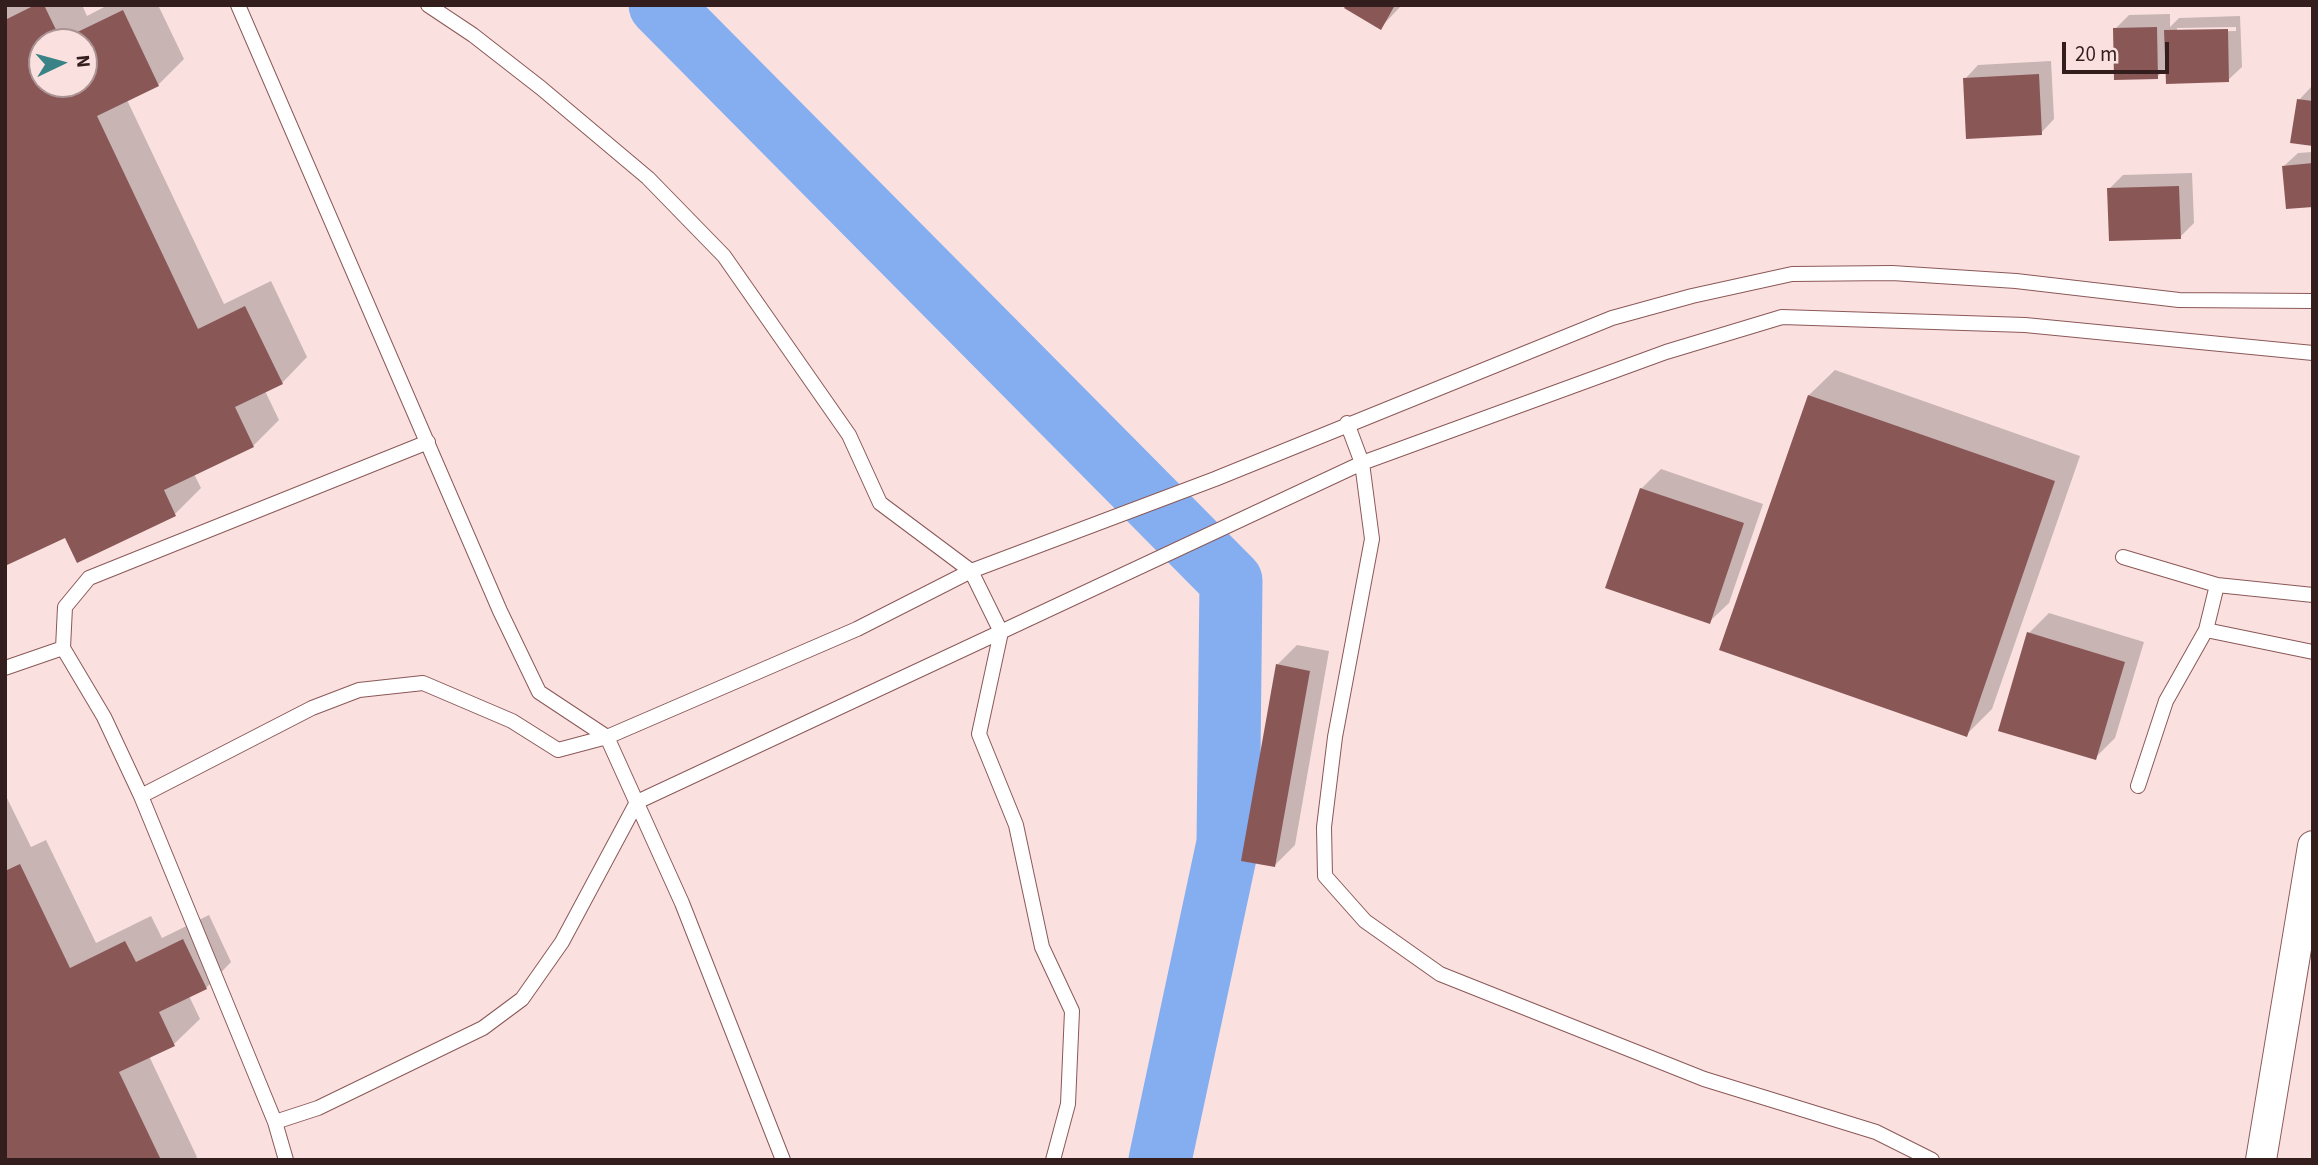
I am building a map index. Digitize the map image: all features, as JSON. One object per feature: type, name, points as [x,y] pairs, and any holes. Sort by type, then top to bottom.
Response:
[{"type":"street","points":[[2260,1160],[2312,855]]},
{"type":"lane","points":[[238,5],[500,611],[540,692],[607,737],[682,903],[783,1160]]},
{"type":"lane","points":[[428,5],[473,34],[648,178],[724,256],[849,435],[880,503],[971,571],[1001,632],[979,734],[1016,825],[1042,947],[1072,1011],[1068,1104],[1053,1160]]},
{"type":"lane","points":[[141,796],[312,708],[359,690],[423,683],[512,721],[558,750],[607,737],[858,629],[971,571],[1215,479],[1347,423],[1612,318],[1792,274],[1892,273],[2016,281],[2179,300],[2313,301]]},
{"type":"lane","points":[[275,1122],[318,1108],[483,1028],[522,999],[562,942],[637,802],[1362,463],[1667,352],[1782,317],[2025,325],[2313,353]]},
{"type":"lane","points":[[1347,423],[1362,463],[1372,540],[1335,737],[1324,827],[1325,876],[1365,921],[1440,974],[1704,1079],[1877,1132],[1933,1160]]},
{"type":"lane","points":[[286,1160],[275,1122],[141,796],[104,718],[63,648],[65,607],[89,578],[428,442]]},
{"type":"lane","points":[[2123,557],[2217,585],[2313,596]]},
{"type":"lane","points":[[2138,786],[2166,701],[2206,630],[2217,585]]},
{"type":"lane","points":[[2206,630],[2313,652]]},
{"type":"lane","points":[[5,668],[63,648]]},
{"type":"building","points":[[35,5],[44,5],[55,28],[28,28],[28,98],[98,98],[98,28],[86,28],[123,10],[159,86],[97,116],[198,329],[245,306],[283,384],[235,407],[254,447],[164,490],[176,516],[77,563],[65,538],[5,566],[5,20]]},
{"type":"building","points":[[1346,5],[1395,5],[1381,30],[1344,8]]},
{"type":"building","points":[[2157,27],[2158,79],[2114,80],[2113,28]]},
{"type":"building","points":[[2228,29],[2229,82],[2166,84],[2164,30]]},
{"type":"building","points":[[2039,74],[2042,135],[1966,139],[1963,78]]},
{"type":"building","points":[[2297,99],[2313,101],[2313,146],[2290,143]]},
{"type":"building","points":[[2313,163],[2313,207],[2286,209],[2282,166]]},
{"type":"building","points":[[2179,186],[2181,239],[2109,241],[2107,188]]},
{"type":"building","points":[[1808,395],[2055,481],[1967,737],[1719,650]]},
{"type":"building","points":[[1640,488],[1744,523],[1710,624],[1605,588]]},
{"type":"building","points":[[2027,632],[2125,662],[2096,760],[1998,731]]},
{"type":"building","points":[[1276,664],[1310,671],[1275,867],[1241,861]]},
{"type":"building","points":[[20,864],[70,968],[125,941],[136,962],[183,939],[207,989],[159,1012],[175,1046],[119,1072],[161,1160],[5,1160],[5,871]]},
{"type":"waterway","points":[[660,5],[1231,581],[1228,843],[1160,1160]]}]
